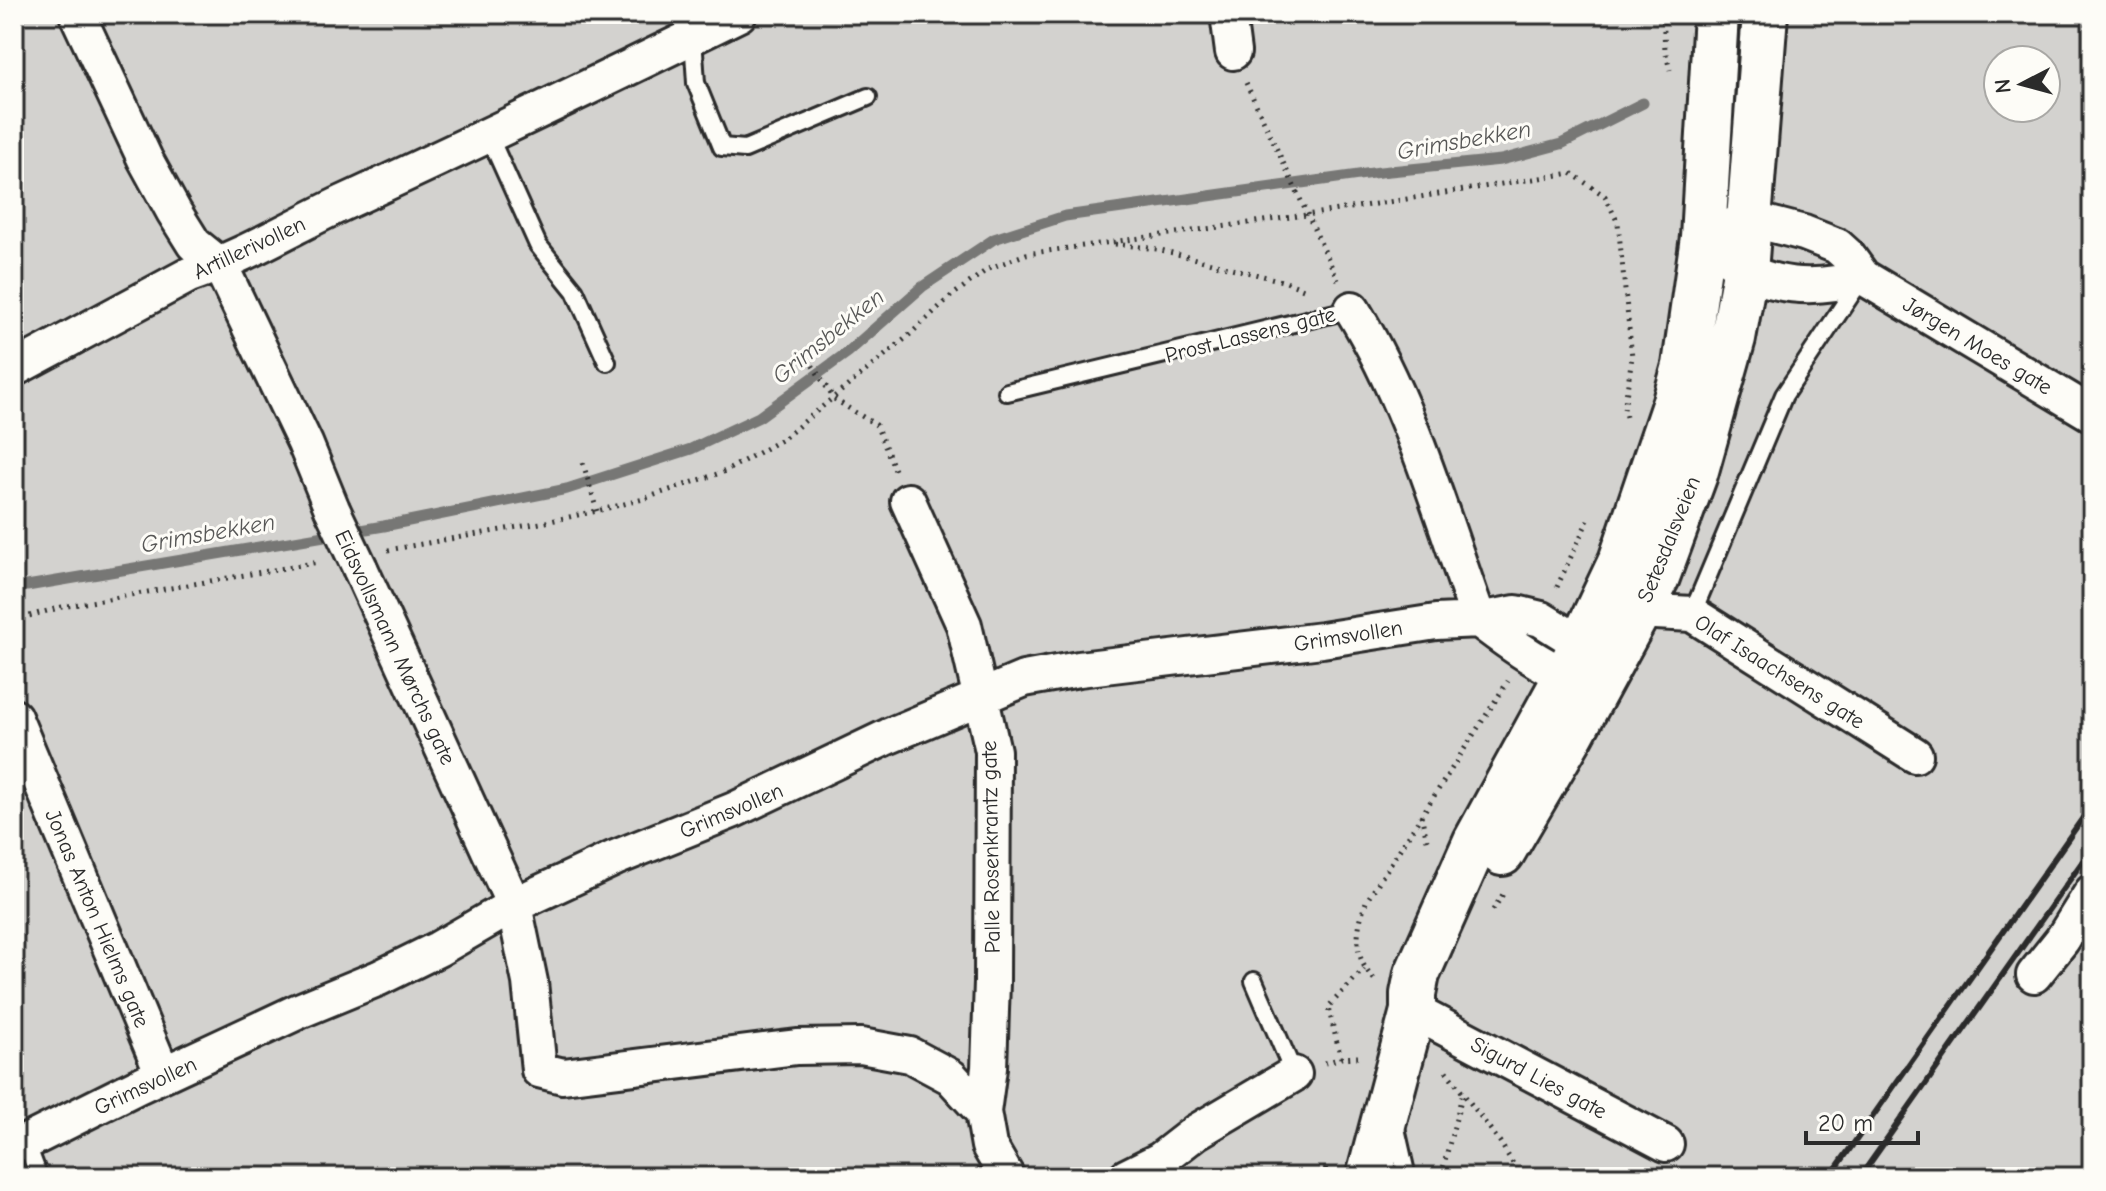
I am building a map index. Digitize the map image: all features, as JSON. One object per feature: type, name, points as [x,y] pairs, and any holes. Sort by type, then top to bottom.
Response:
[{"type":"highway","name":"Setesdalsveien","points":[[1369,1177],[1413,1011],[1426,1000],[1436,985],[1460,930],[1493,869],[1584,665],[1675,402],[1685,366],[1703,237],[1716,14]]},
{"type":"highway","name":"Setesdalsveien","points":[[1584,665],[1638,611],[1657,577],[1699,460],[1733,338],[1745,272],[1765,14]]},
{"type":"street","name":"Eidsvollsmann Mørchs gate","points":[[77,14],[145,159],[174,212],[194,244],[220,265],[305,443],[332,509],[514,905],[530,982],[539,1070],[563,1076],[797,1047]]},
{"type":"street","name":"Artillerivollen","points":[[14,369],[189,275],[220,265],[297,225],[489,136],[687,25],[739,14]]},
{"type":"street","points":[[1228,14],[1233,52]]},
{"type":"street","points":[[1750,219],[1703,237],[1745,272],[1779,284],[1840,284],[1863,277]]},
{"type":"street","name":"Jørgen Moes gate","points":[[1750,219],[1804,233],[1837,246],[1863,277],[2092,414]]},
{"type":"street","name":"Prost Lassens gate","points":[[1352,309],[1374,344],[1420,447],[1479,620]]},
{"type":"street","name":"Palle Rosenkrantz gate","points":[[908,501],[964,625],[993,751],[992,982],[989,1068],[983,1112],[989,1146],[1007,1177]]},
{"type":"street","name":"Olaf Isaachsens gate","points":[[1638,611],[1692,614],[1915,755]]},
{"type":"street","name":"Grimsvollen","points":[[20,1142],[299,1011],[379,978],[438,949],[514,905],[615,858],[760,798],[889,736],[1024,679],[1079,669],[1516,613],[1541,619],[1584,665]]},
{"type":"street","name":"Jonas Anton Hielms gate","points":[[14,717],[163,1074]]},
{"type":"street","points":[[2034,975],[2062,940],[2092,892]]},
{"type":"street","name":"Sigurd Lies gate","points":[[1413,1011],[1666,1144]]},
{"type":"street","name":"Palle Rosenkrantz gate","points":[[797,1047],[861,1046],[910,1055],[951,1077],[983,1112]]},
{"type":"street","points":[[1126,1177],[1160,1160],[1196,1132],[1294,1074]]},
{"type":"lane","points":[[687,25],[696,83],[722,147],[745,149],[868,97]]},
{"type":"lane","points":[[489,136],[538,245],[575,291],[607,362]]},
{"type":"lane","points":[[1692,614],[1784,395],[1863,277]]},
{"type":"lane","name":"Prost Lassens gate","points":[[1007,392],[1352,309]]},
{"type":"lane","points":[[1254,981],[1294,1074]]},
{"type":"lane","points":[[1390,1098],[1407,1177]]},
{"type":"lane","name":"Grimsvollen","points":[[20,1142],[39,1177]]},
{"type":"path","points":[[1663,14],[1665,50],[1672,78]]},
{"type":"path","points":[[1233,52],[1352,309]]},
{"type":"path","points":[[14,620],[62,607],[356,560],[546,522],[643,499],[726,471],[784,438],[834,399],[950,297],[988,269],[1026,254],[1306,215],[1571,173],[1605,196],[1618,223],[1632,357],[1624,410],[1626,421]]},
{"type":"path","points":[[1106,243],[1157,249],[1286,282],[1352,309]]},
{"type":"path","points":[[804,352],[834,399],[876,425],[908,501]]},
{"type":"path","points":[[583,463],[597,511]]},
{"type":"path","points":[[1554,593],[1592,512]]},
{"type":"path","points":[[1375,980],[1364,969],[1357,936],[1366,902],[1514,673]]},
{"type":"path","points":[[1341,1058],[1328,1007],[1364,969]]},
{"type":"path","points":[[1440,1064],[1500,1142],[1521,1177]]},
{"type":"path","points":[[1428,1172],[1442,1172],[1463,1091]]},
{"type":"shaded area","points":[[14,14],[2092,14],[2092,1177],[14,1177]]},
{"type":"waterway","name":"Grimsbekken","points":[[27,586],[384,526],[567,489],[691,449],[759,417],[848,352],[922,287],[994,239],[1065,216],[1380,172],[1501,160],[1561,144],[1643,103]]},
{"type":"railway","points":[[1830,1177],[2092,805]]},
{"type":"railway","points":[[1860,1177],[2092,848]]}]
